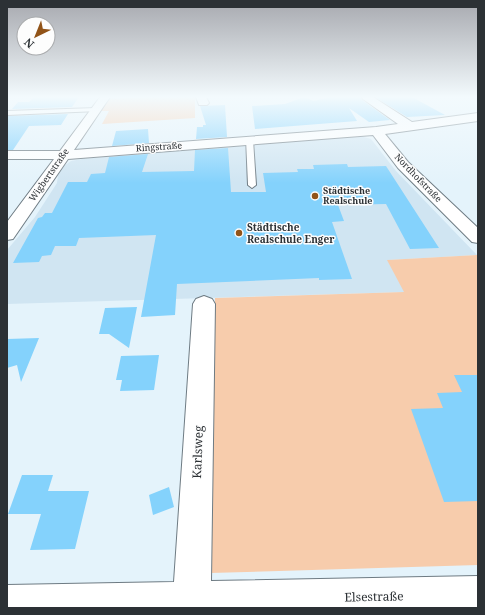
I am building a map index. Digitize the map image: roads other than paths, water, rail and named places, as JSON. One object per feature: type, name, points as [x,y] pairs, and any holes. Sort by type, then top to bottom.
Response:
[{"type":"street","name":"Wigbertstraße","points":[[7,235],[84,126]]},
{"type":"street","points":[[376,130],[377,126]]},
{"type":"street","name":"Ringstraße","points":[[7,155],[63,155],[376,130],[409,126]]},
{"type":"street","name":"Nordhofstraße","points":[[376,130],[403,165],[478,238]]},
{"type":"street","name":"Karlsweg","points":[[192,600],[204,304]]},
{"type":"street","name":"Elsestraße","points":[[7,604],[478,595]]},
{"type":"lane","points":[[249,140],[252,185]]},
{"type":"place","name":"Städtische Realschule","points":[[315,196]]},
{"type":"place","name":"Städtische Realschule Enger","points":[[239,233]]}]
